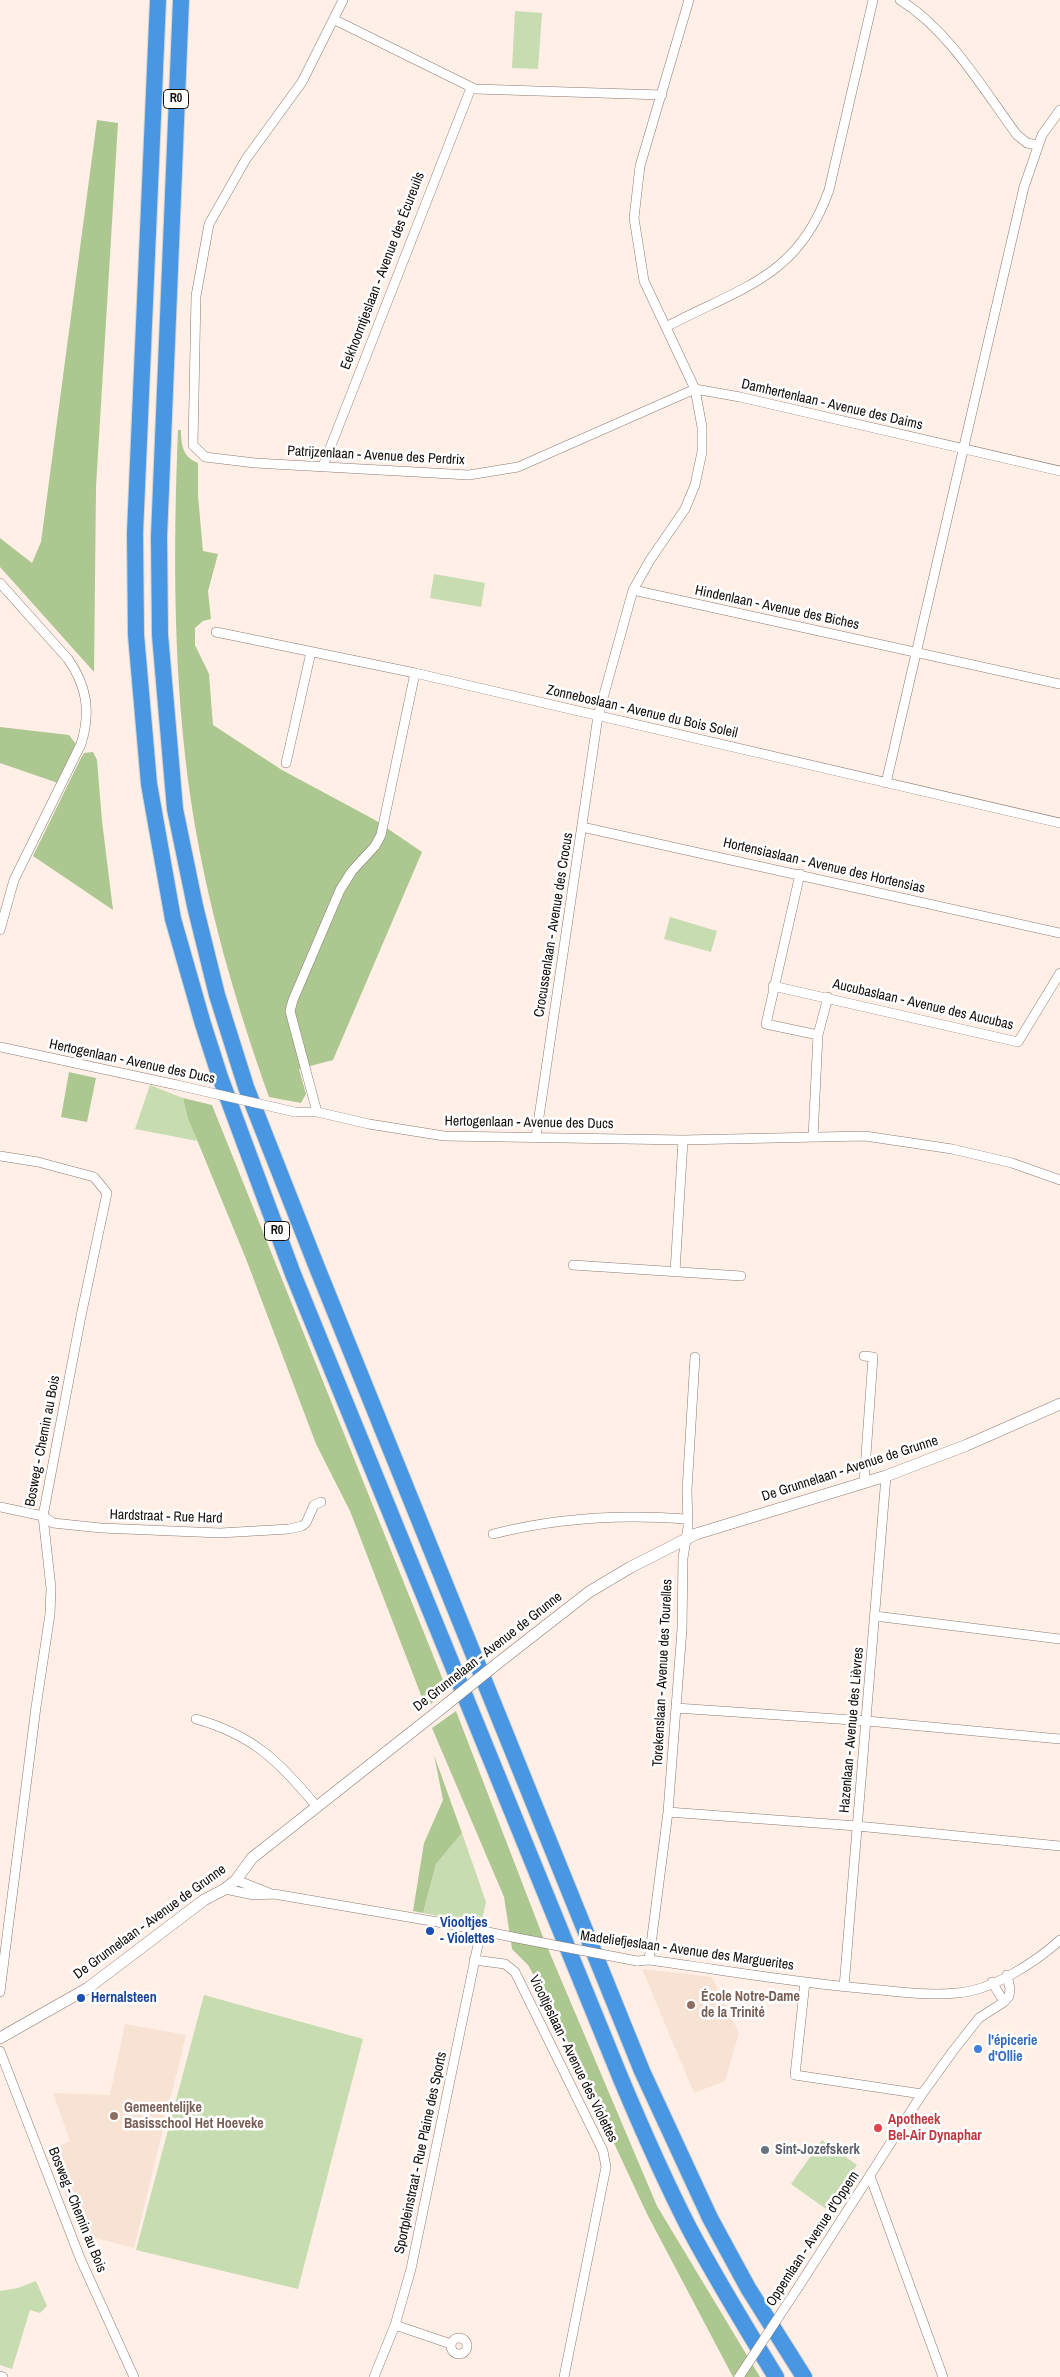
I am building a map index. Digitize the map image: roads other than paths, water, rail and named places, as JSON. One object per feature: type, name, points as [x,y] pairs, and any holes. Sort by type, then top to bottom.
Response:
[{"type":"highway","name":"R0","points":[[158,0],[136,534],[136,636],[149,784],[173,919],[220,1077],[293,1274],[621,2078],[651,2149],[690,2228],[730,2302],[776,2377]]},
{"type":"highway","name":"R0","points":[[181,0],[159,537],[160,635],[166,730],[175,809],[192,897],[215,986],[246,1087],[642,2071],[710,2218],[748,2288],[804,2377]]},
{"type":"street","points":[[343,0],[335,20],[471,88],[481,90],[662,95]]},
{"type":"street","name":"Crocussenlaan - Avenue des Crocus","points":[[536,1137],[598,716],[633,590],[650,560],[685,509],[695,485],[703,436],[695,389],[644,281],[634,218],[640,166],[689,0]]},
{"type":"street","points":[[666,327],[768,275],[791,256],[810,232],[829,190],[873,0]]},
{"type":"street","points":[[900,0],[926,18],[944,38],[1017,135],[1027,142],[1037,145]]},
{"type":"street","name":"Patrijzenlaan - Avenue des Perdrix","points":[[335,20],[302,82],[246,159],[209,224],[196,296],[193,445],[205,457],[256,463],[469,475],[518,467],[695,389]]},
{"type":"street","name":"Eekhoorntjeslaan - Avenue des Écureuils","points":[[323,466],[471,88]]},
{"type":"street","points":[[886,783],[1024,186],[1037,145],[1047,126],[1060,110]]},
{"type":"street","name":"Damhertenlaan - Avenue des Daims","points":[[695,389],[740,397],[1060,471]]},
{"type":"street","points":[[0,583],[68,659],[78,673],[84,688],[88,713],[81,744],[14,880],[0,930]]},
{"type":"street","name":"Hindenlaan - Avenue des Biches","points":[[633,590],[1060,684]]},
{"type":"street","name":"Zonneboslaan - Avenue du Bois Soleil","points":[[216,632],[415,673],[1060,823]]},
{"type":"street","points":[[286,763],[311,652]]},
{"type":"street","points":[[317,1112],[290,1011],[340,890],[352,870],[375,846],[385,819],[415,673]]},
{"type":"street","name":"Hortensiaslaan - Avenue des Hortensias","points":[[582,827],[1060,933]]},
{"type":"street","points":[[800,874],[773,986],[766,1024],[818,1035]]},
{"type":"street","name":"Aucubaslaan - Avenue des Aucubas","points":[[773,986],[828,997],[1018,1042],[1060,973]]},
{"type":"street","points":[[813,1137],[818,1035],[828,997]]},
{"type":"street","name":"Hertogenlaan - Avenue des Ducs","points":[[0,1047],[295,1112],[317,1112],[369,1124],[444,1136],[683,1140],[865,1136],[915,1142],[1012,1163],[1059,1178]]},
{"type":"street","points":[[675,1272],[683,1140]]},
{"type":"street","name":"Bosweg - Chemin au Bois","points":[[0,1156],[38,1162],[94,1177],[107,1193],[81,1316],[43,1516],[48,1549],[51,1602],[0,1992]]},
{"type":"street","points":[[573,1265],[741,1276]]},
{"type":"street","points":[[864,1356],[873,1357],[864,1484]]},
{"type":"street","name":"Torekenslaan - Avenue des Tourelles","points":[[649,1960],[668,1812],[682,1630],[685,1539],[688,1527],[687,1490],[695,1357]]},
{"type":"street","name":"De Grunnelaan - Avenue de Grunne","points":[[0,2038],[88,1988],[204,1900],[225,1889],[236,1880],[252,1858],[589,1592],[631,1567],[696,1534],[864,1484],[967,1446],[1060,1404]]},
{"type":"street","name":"Hazenlaan - Avenue des Lièvres","points":[[844,1987],[857,1826],[868,1721],[886,1476]]},
{"type":"street","name":"Hardstraat - Rue Hard","points":[[0,1507],[43,1516],[53,1523],[220,1533],[296,1528],[306,1524],[314,1505],[321,1502]]},
{"type":"street","points":[[493,1534],[528,1525],[601,1519],[687,1519]]},
{"type":"street","points":[[875,1616],[1060,1639]]},
{"type":"street","points":[[676,1708],[868,1721],[1060,1739]]},
{"type":"street","points":[[196,1719],[222,1728],[266,1752],[290,1774],[316,1808]]},
{"type":"street","points":[[668,1812],[857,1826],[1060,1846]]},
{"type":"street","name":"Madeliefjeslaan - Avenue des Marguerites","points":[[236,1880],[274,1894],[481,1930],[512,1938],[637,1961],[649,1960],[844,1987],[920,1993],[958,1993],[1007,1975]]},
{"type":"street","name":"Madeliefjeslaan - Avenue des Marguerites","points":[[225,1889],[254,1895],[274,1894]]},
{"type":"street","name":"Sportpleinstraat - Rue Plaine des Sports","points":[[374,2377],[395,2325],[426,2207],[481,1930]]},
{"type":"street","points":[[1004,2002],[1010,1988],[1007,1975],[1034,1960],[1060,1940]]},
{"type":"street","name":"Viooltjeslaan - Avenue des Violettes","points":[[474,1960],[505,1964],[515,1972],[603,2151],[606,2167],[564,2377]]},
{"type":"street","points":[[805,1982],[795,2075],[922,2094]]},
{"type":"street","points":[[992,1982],[1004,2002]]},
{"type":"street","name":"Oppemlaan - Avenue d'Oppem","points":[[739,2377],[922,2094],[973,2024],[1004,2002]]},
{"type":"street","name":"Bosweg - Chemin au Bois","points":[[0,2051],[80,2258],[134,2377]]},
{"type":"street","points":[[870,2176],[943,2377]]},
{"type":"street","points":[[395,2325],[451,2344]]},
{"type":"place","name":"Viooltjes - Violettes","points":[[430,1931]]},
{"type":"place","name":"Hernalsteen","points":[[81,1998]]},
{"type":"place","name":"École Notre-Dame de la Trinité","points":[[691,2005]]},
{"type":"place","name":"l'épicerie d'Ollie","points":[[978,2049]]},
{"type":"place","name":"Gemeentelijke Basisschool Het Hoeveke","points":[[114,2116]]},
{"type":"place","name":"Apotheek Bel-Air Dynaphar","points":[[878,2128]]},
{"type":"place","name":"Sint-Jozefskerk","points":[[765,2150]]}]
